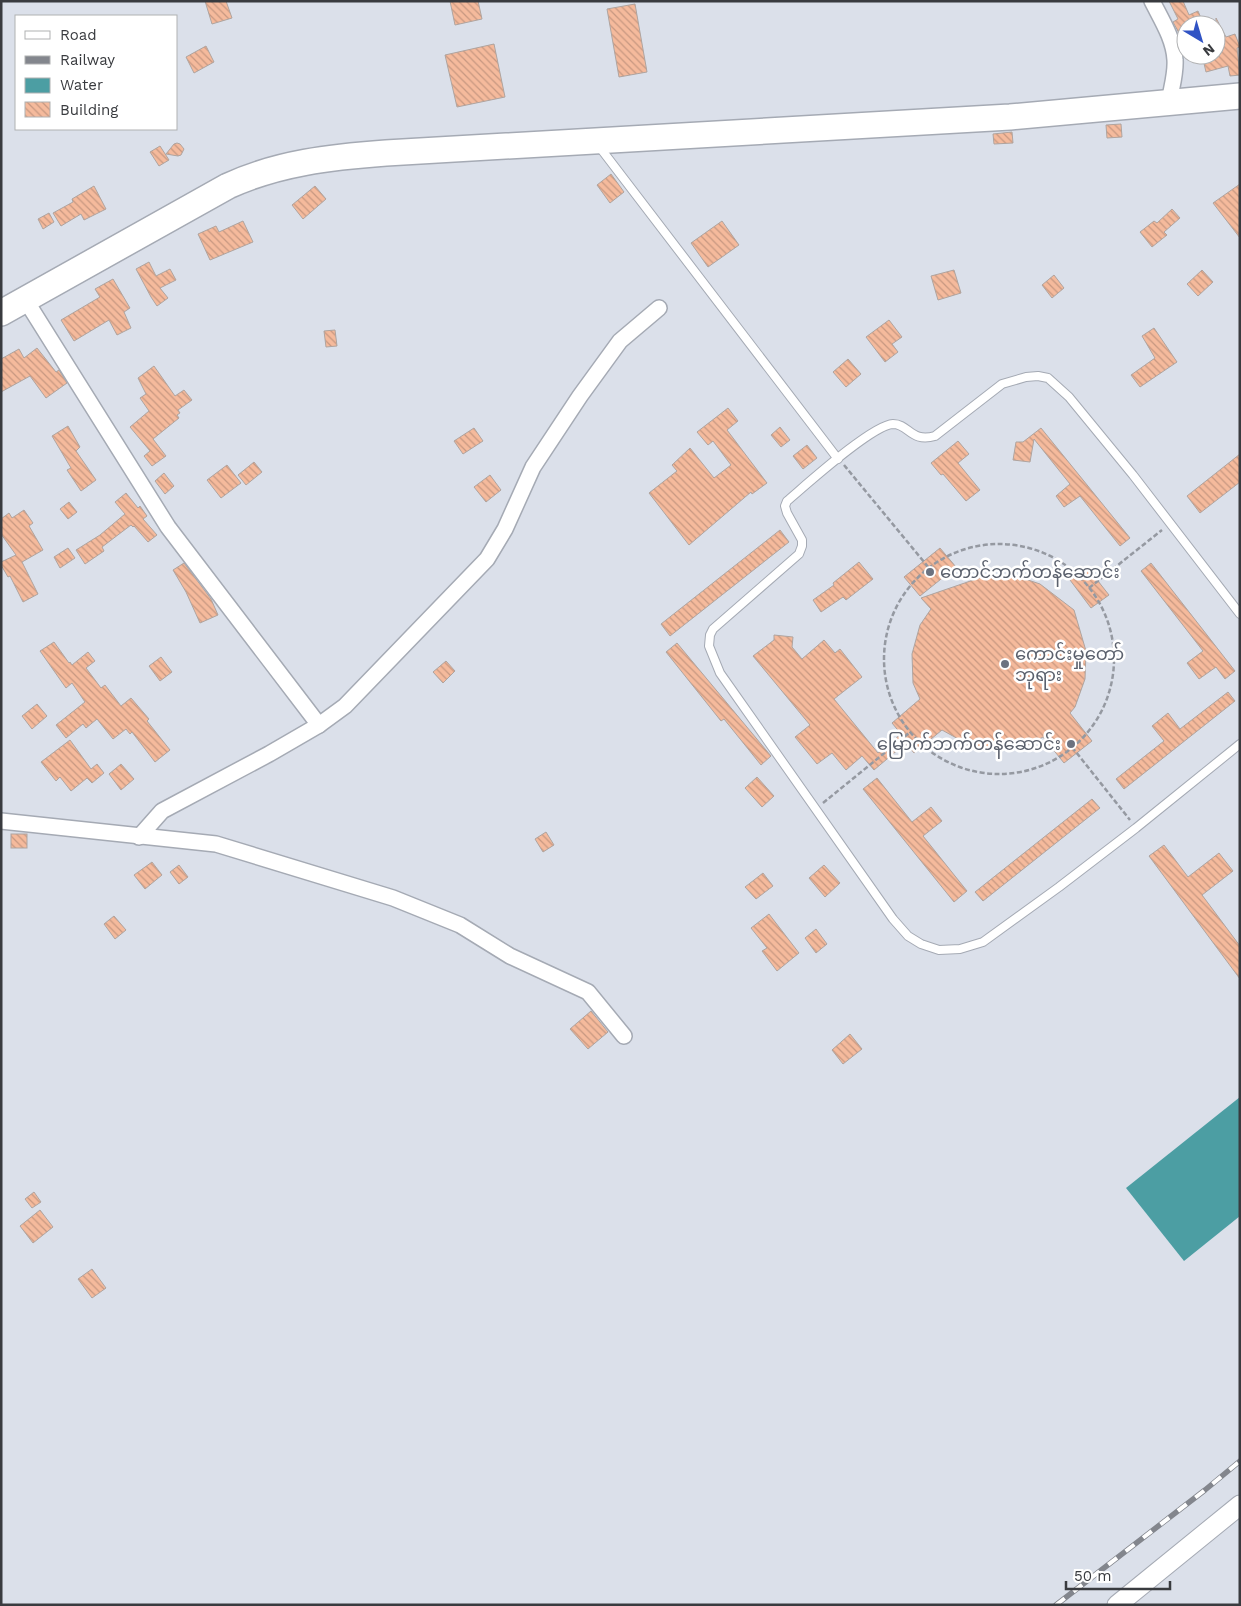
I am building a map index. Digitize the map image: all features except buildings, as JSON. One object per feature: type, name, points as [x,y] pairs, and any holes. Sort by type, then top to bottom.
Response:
[{"type":"highway","points":[[1,313],[228,186],[244,178],[281,166],[342,156],[1010,117],[1169,103],[1236,101]]},
{"type":"street","points":[[1152,1],[1170,39],[1175,59],[1175,73],[1169,103]]},
{"type":"street","points":[[24,300],[168,527],[319,725]]},
{"type":"street","points":[[139,836],[162,811],[269,754],[319,725],[345,706],[488,559],[505,529],[533,466],[580,396],[620,341],[659,308]]},
{"type":"street","points":[[1,821],[216,844],[393,898],[460,925],[510,956],[588,992],[624,1036]]},
{"type":"street","points":[[1117,1605],[1240,1505]]},
{"type":"lane","points":[[595,142],[838,459]]},
{"type":"lane","points":[[1240,614],[1069,397],[1048,378],[1038,376],[1026,377],[1002,384],[935,436],[924,438],[915,436],[899,425],[893,424],[882,426],[851,448],[787,501],[785,506],[787,513],[802,540],[799,554],[719,622],[710,636],[709,646],[720,673],[898,924],[908,936],[921,944],[938,950],[960,949],[983,942],[1136,828],[1240,744]]},
{"type":"path","points":[[838,459],[929,568]]},
{"type":"path","points":[[1089,588],[1170,524]]},
{"type":"path","points":[[1002,544],[1040,551],[1074,570],[1099,600],[1112,636],[1114,675],[1102,712],[1088,733],[1046,765],[1010,774],[972,772],[937,758],[909,733],[891,700],[883,664],[888,626],[905,593],[929,568],[965,549],[1002,544]]},
{"type":"path","points":[[816,810],[909,733]]},
{"type":"path","points":[[1072,747],[1136,828]]},
{"type":"water","points":[[1240,1097],[1240,1216],[1184,1261],[1126,1188]]},
{"type":"railway","points":[[1056,1605],[1240,1461]]},
{"type":"place","name":"တောင်ဘက်တန်ဆောင်း","points":[[930,572]]},
{"type":"place","name":"ကောင်းမှုတော် ဘုရား","points":[[1005,664]]},
{"type":"place","name":"မြောက်ဘက်တန်ဆောင်း","points":[[1071,744]]}]
